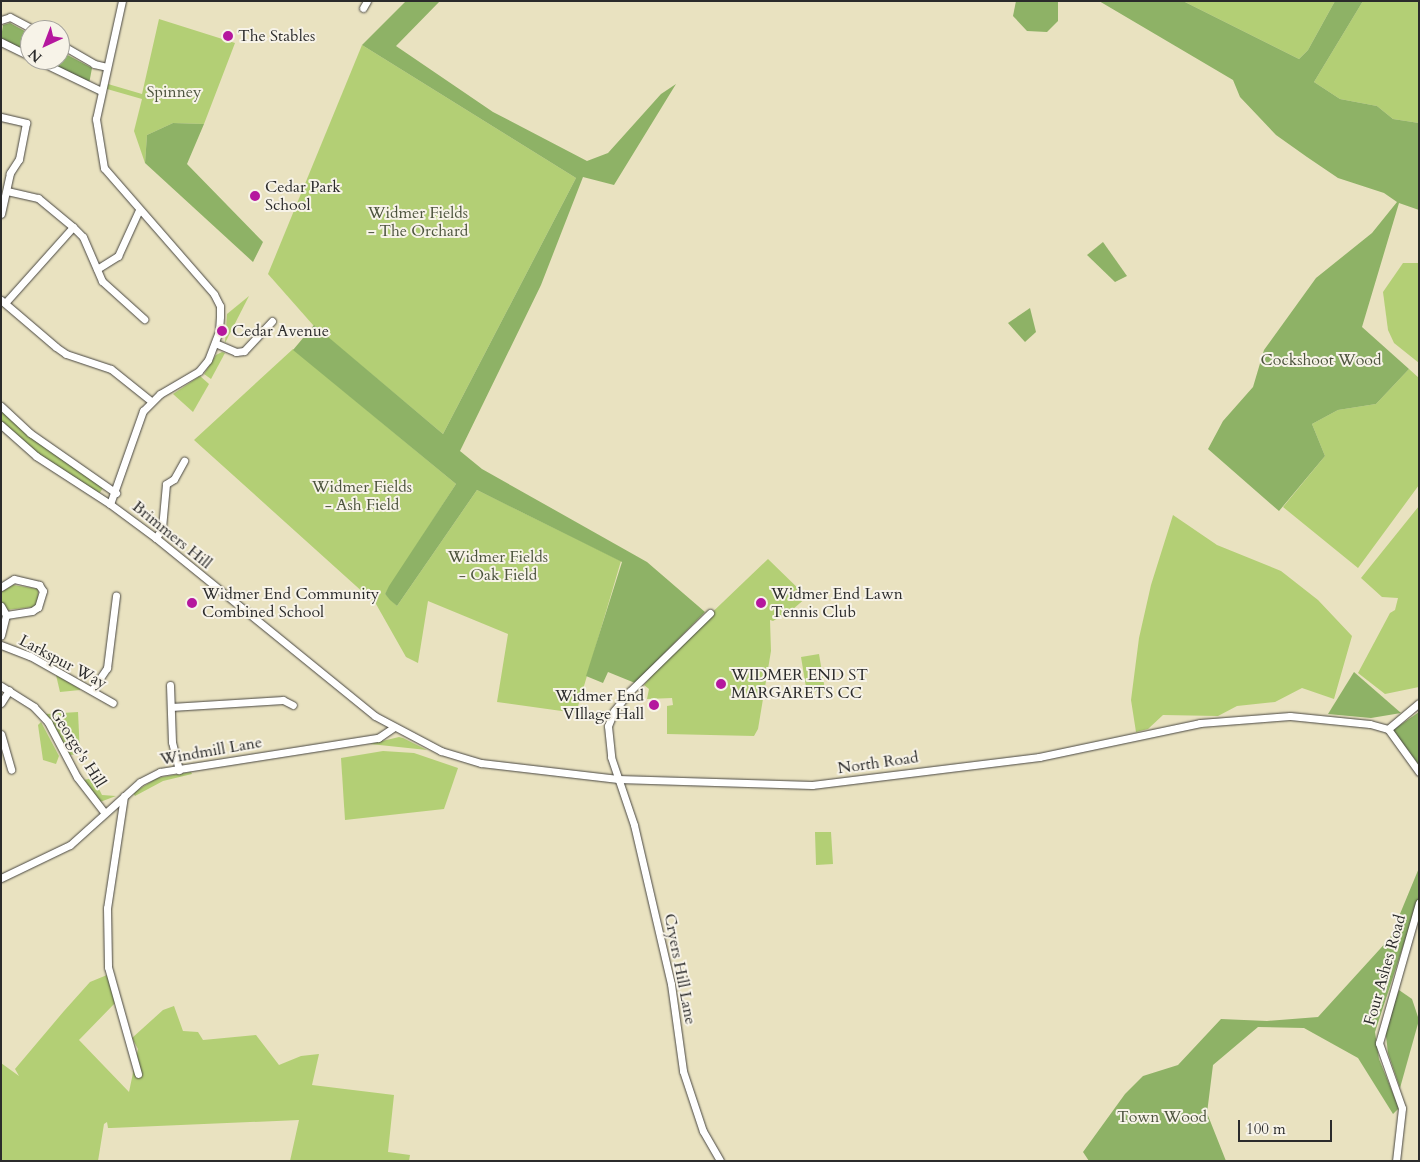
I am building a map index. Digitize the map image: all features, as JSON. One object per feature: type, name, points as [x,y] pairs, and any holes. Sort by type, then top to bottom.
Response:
[{"type":"street","points":[[110,504],[116,492],[137,423],[151,401],[199,371],[215,343],[220,316],[220,306],[214,294],[104,168],[96,119],[122,1]]},
{"type":"street","points":[[1,20],[10,17],[20,22]]},
{"type":"street","points":[[1,42],[20,51]]},
{"type":"street","points":[[70,50],[94,64],[107,67]]},
{"type":"street","points":[[58,70],[101,91]]},
{"type":"street","points":[[1,117],[28,123],[19,159],[10,173],[1,214]]},
{"type":"street","points":[[7,191],[38,198],[73,227],[83,237],[102,281],[144,318]]},
{"type":"street","points":[[97,269],[118,256],[132,219],[139,210]]},
{"type":"street","points":[[73,227],[3,301],[61,351],[111,369],[151,401]]},
{"type":"street","points":[[215,343],[236,352],[244,351],[272,320]]},
{"type":"street","points":[[1,406],[38,438],[116,492]]},
{"type":"street","name":"Brimmers Hill","points":[[1,425],[36,456],[110,504],[156,538],[331,683],[393,728]]},
{"type":"street","points":[[156,538],[162,528],[166,484],[174,479],[184,461]]},
{"type":"street","points":[[1,587],[14,579],[39,585],[43,591],[38,608],[6,615]]},
{"type":"street","points":[[92,690],[107,668],[116,596]]},
{"type":"street","points":[[1,606],[6,615],[1,635]]},
{"type":"street","name":"Cryers Hill Lane","points":[[710,613],[630,691],[614,711],[608,726],[611,757],[634,825],[669,975],[683,1071],[703,1131],[720,1161]]},
{"type":"street","name":"Larkspur Way","points":[[1,645],[92,690],[113,703]]},
{"type":"street","points":[[170,685],[172,742],[178,770]]},
{"type":"street","name":"George's Hill","points":[[1,686],[9,690],[48,722],[77,777],[104,812]]},
{"type":"street","points":[[1,703],[9,690]]},
{"type":"street","points":[[171,707],[284,700],[293,705]]},
{"type":"street","points":[[1419,703],[1388,729],[1419,772]]},
{"type":"street","name":"North Road","points":[[393,728],[441,751],[482,762],[618,779],[773,785],[830,784],[1039,757],[1200,723],[1290,716],[1370,724],[1388,729]]},
{"type":"street","name":"Windmill Lane","points":[[1,878],[70,845],[104,812],[140,782],[160,772],[378,738],[393,728]]},
{"type":"street","points":[[1,734],[11,770]]},
{"type":"street","points":[[124,796],[107,908],[108,966],[138,1074]]},
{"type":"street","name":"Four Ashes Road","points":[[1396,1161],[1402,1108],[1379,1043],[1419,903]]},
{"type":"green space","points":[[406,1],[440,1],[396,46],[493,112],[587,161],[608,153],[661,94],[676,84],[614,185],[583,177],[541,285],[460,451],[482,469],[647,562],[705,612],[635,683],[608,672],[603,683],[586,676],[622,562],[477,490],[397,606],[390,600],[385,594],[389,586],[456,484],[293,350],[314,325],[443,434],[576,178],[362,45]]},
{"type":"green space","points":[[1016,1],[1058,1],[1058,21],[1047,32],[1027,31],[1013,16]]},
{"type":"green space","name":"Cockshoot Wood","points":[[1099,1],[1183,1],[1299,59],[1308,50],[1335,1],[1363,1],[1314,82],[1340,99],[1377,106],[1393,119],[1419,123],[1419,210],[1399,203],[1362,327],[1409,369],[1376,404],[1338,410],[1312,424],[1325,456],[1279,511],[1208,449],[1223,421],[1253,387],[1264,350],[1316,278],[1372,233],[1397,202],[1384,193],[1338,178],[1276,135],[1240,97],[1233,80]]},
{"type":"green space","points":[[1183,1],[1335,1],[1308,50],[1299,59]]},
{"type":"green space","points":[[1363,1],[1419,1],[1419,123],[1393,119],[1377,106],[1340,99],[1314,82]]},
{"type":"green space","name":"Spinney","points":[[159,19],[235,43],[204,124],[173,123],[147,135],[145,163],[134,131],[142,99],[107,89],[108,84],[142,94]]},
{"type":"green space","points":[[10,23],[20,28],[20,48],[1,38],[3,25]]},
{"type":"green space","name":"Widmer Fields - The Orchard","points":[[362,45],[576,178],[443,434],[313,325],[268,274]]},
{"type":"green space","points":[[70,56],[92,68],[89,84],[63,70],[70,70]]},
{"type":"green space","points":[[173,123],[204,124],[187,164],[263,242],[253,262],[145,163],[147,135]]},
{"type":"green space","points":[[1103,242],[1127,276],[1115,282],[1087,255]]},
{"type":"green space","points":[[1403,263],[1419,263],[1419,363],[1394,343],[1388,330],[1383,292]]},
{"type":"green space","points":[[249,296],[225,343],[227,314]]},
{"type":"green space","points":[[1030,308],[1036,332],[1025,342],[1008,323]]},
{"type":"green space","points":[[293,349],[456,484],[385,594],[397,606],[477,490],[621,561],[576,713],[497,702],[508,634],[428,601],[418,663],[406,657],[376,604],[194,440]]},
{"type":"green space","points":[[222,352],[225,353],[211,379],[204,374],[216,355]]},
{"type":"green space","points":[[1409,369],[1419,378],[1419,485],[1358,568],[1283,507],[1325,456],[1312,424],[1338,410],[1376,404]]},
{"type":"green space","points":[[200,376],[209,384],[193,412],[173,394]]},
{"type":"green space","points":[[1,410],[35,440],[103,488],[99,494],[56,469],[1,423]]},
{"type":"green space","points":[[1419,506],[1419,687],[1385,694],[1358,673],[1390,613],[1395,610],[1398,598],[1382,597],[1361,578]]},
{"type":"green space","points":[[1173,515],[1217,545],[1281,571],[1318,600],[1352,636],[1334,699],[1302,688],[1275,702],[1237,706],[1218,716],[1163,715],[1148,729],[1136,732],[1131,700],[1139,638],[1151,585]]},
{"type":"green space","points":[[768,559],[807,597],[792,610],[773,621],[770,620],[771,651],[758,729],[754,736],[667,734],[667,706],[673,705],[672,698],[647,699],[649,689],[644,685],[676,647]]},
{"type":"green space","points":[[13,585],[38,589],[38,603],[33,607],[6,610],[1,601],[1,592]]},
{"type":"green space","points":[[819,654],[825,690],[807,693],[801,657]]},
{"type":"green space","points":[[1354,672],[1401,713],[1371,718],[1328,714]]},
{"type":"green space","points":[[56,675],[80,689],[80,690],[60,692]]},
{"type":"green space","points":[[78,712],[80,754],[69,755],[46,714]]},
{"type":"green space","points":[[1419,712],[1419,765],[1393,730]]},
{"type":"green space","points":[[41,722],[59,756],[56,764],[43,760],[38,725]]},
{"type":"green space","points":[[399,737],[403,738],[427,750],[370,744]]},
{"type":"green space","points":[[383,751],[414,753],[458,768],[444,809],[345,820],[341,758]]},
{"type":"green space","points":[[191,772],[192,774],[163,781],[135,796],[133,793],[157,778]]},
{"type":"green space","points":[[93,778],[99,780],[98,787],[102,795],[116,796],[100,802],[96,799],[84,780]]},
{"type":"green space","points":[[815,832],[831,832],[833,864],[816,865]]},
{"type":"green space","name":"Town Wood","points":[[1419,868],[1419,898],[1375,1032],[1379,1059],[1399,1108],[1393,1114],[1358,1058],[1304,1028],[1258,1027],[1213,1065],[1207,1113],[1226,1161],[1089,1161],[1083,1152],[1125,1094],[1143,1076],[1178,1065],[1221,1019],[1267,1021],[1318,1017],[1390,938]]},
{"type":"green space","points":[[107,975],[116,1002],[79,1040],[129,1092],[138,1049],[132,1038],[163,1010],[174,1006],[183,1031],[198,1032],[203,1040],[256,1035],[279,1065],[301,1056],[319,1054],[312,1085],[394,1095],[388,1152],[410,1155],[409,1161],[290,1161],[299,1120],[111,1128],[108,1128],[107,1122],[104,1124],[98,1161],[1,1161],[1,1063],[19,1076],[15,1069],[64,1011],[90,982]]},
{"type":"green space","points":[[1399,990],[1412,999],[1419,1020],[1400,1088],[1388,1053],[1385,1028]]},
{"type":"place","name":"The Stables","points":[[228,36]]},
{"type":"place","name":"Cedar Park School","points":[[255,196]]},
{"type":"place","name":"Cedar Avenue","points":[[222,331]]},
{"type":"place","name":"Widmer End Community Combined School","points":[[192,603]]},
{"type":"place","name":"Widmer End Lawn Tennis Club","points":[[761,603]]},
{"type":"place","name":"WIDMER END ST MARGARETS CC","points":[[721,684]]},
{"type":"place","name":"Widmer End VIllage Hall","points":[[654,705]]},
{"type":"park label","name":"Widmer Fields - Ash Field","points":[[362,496]]},
{"type":"park label","name":"Widmer Fields - Oak Field","points":[[498,566]]}]
